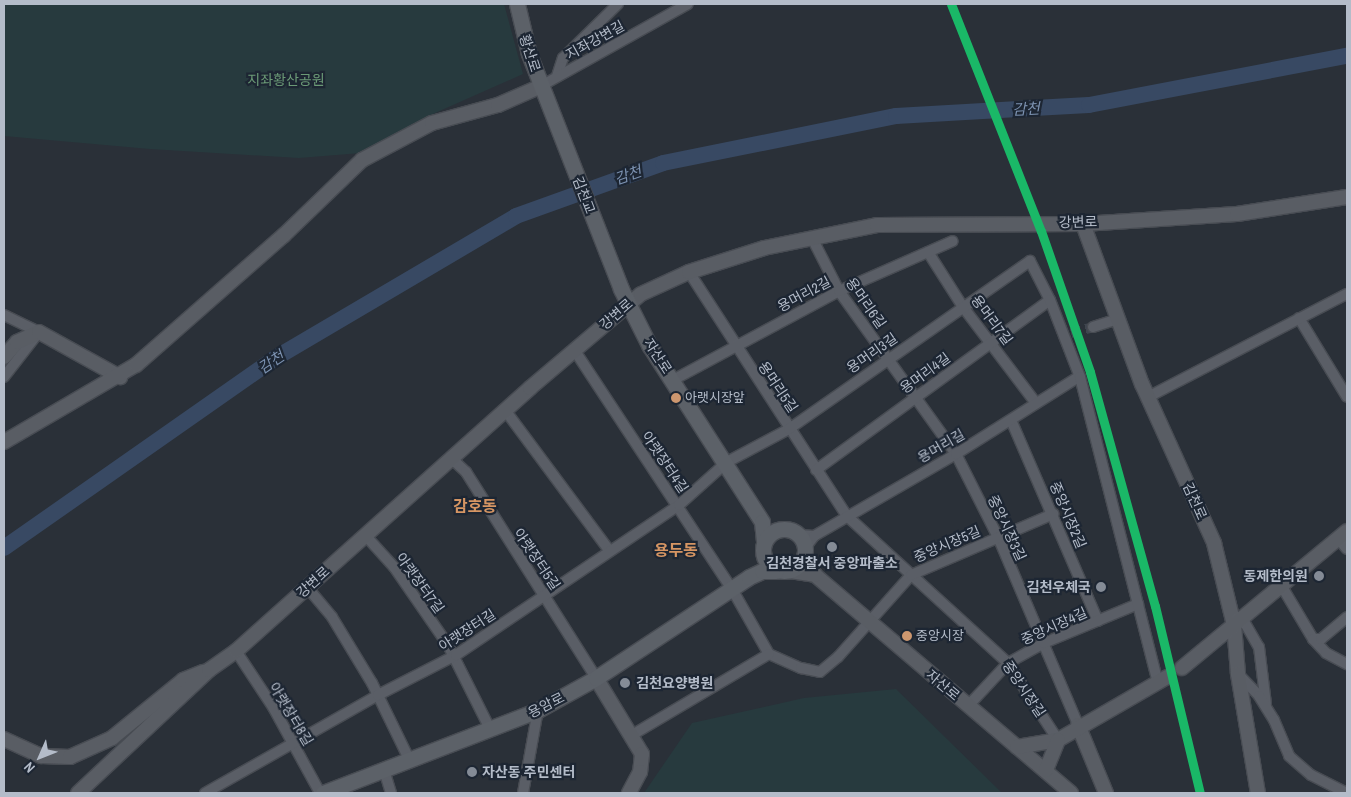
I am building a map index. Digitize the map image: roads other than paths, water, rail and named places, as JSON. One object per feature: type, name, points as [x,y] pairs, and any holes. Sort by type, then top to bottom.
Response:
[{"type":"main road","name":"황산로","points":[[517,4],[541,86],[548,101]]},
{"type":"main road","name":"김천교","points":[[548,101],[624,295]]},
{"type":"main road","name":"자산로","points":[[624,295],[649,345],[727,462],[762,522]]},
{"type":"main road","points":[[762,522],[780,529],[806,544],[797,568],[783,571],[762,571],[749,577],[760,564],[763,548],[762,522]]},
{"type":"main road","points":[[763,548],[780,529]]},
{"type":"main road","points":[[763,548],[770,567],[783,571]]},
{"type":"main road","name":"용암로","points":[[321,793],[410,761],[538,710],[596,678],[749,577]]},
{"type":"street","points":[[557,76],[563,58],[618,4]]},
{"type":"street","name":"지좌강변길","points":[[541,86],[688,4]]},
{"type":"street","points":[[4,442],[120,377],[198,312],[362,160],[432,123],[498,105],[541,86]]},
{"type":"street","name":"강변로","points":[[78,793],[208,670],[236,651],[505,410],[575,351],[624,295],[764,248],[877,225],[1083,224],[1237,214],[1347,197]]},
{"type":"street","name":"김천로","points":[[1083,224],[1148,397],[1214,543],[1238,622],[1238,674],[1258,793]]},
{"type":"street","name":"용머리6길","points":[[812,238],[839,291],[917,396],[956,454]]},
{"type":"street","name":"용머리2길","points":[[673,380],[839,291],[952,242]]},
{"type":"street","name":"용머리7길","points":[[928,252],[963,307],[992,342],[1036,403]]},
{"type":"street","name":"용머리3길","points":[[727,462],[789,429],[1030,261],[1050,300]]},
{"type":"street","name":"용머리5길","points":[[688,272],[847,516]]},
{"type":"street","points":[[1148,397],[1347,294]]},
{"type":"street","points":[[1017,747],[1058,740],[1078,725],[1162,679],[1138,604],[1080,376],[1067,335],[1050,300]]},
{"type":"street","name":"용머리4길","points":[[816,470],[1050,300]]},
{"type":"street","points":[[4,315],[40,332],[120,377]]},
{"type":"street","points":[[1299,318],[1347,397]]},
{"type":"street","points":[[1093,327],[1118,319]]},
{"type":"street","points":[[4,357],[17,342],[40,332]]},
{"type":"street","points":[[4,377],[40,332]]},
{"type":"street","name":"아랫장터4길","points":[[575,351],[732,589],[769,654]]},
{"type":"street","name":"용머리길","points":[[806,544],[847,516],[956,454],[1080,376]]},
{"type":"street","points":[[505,410],[609,550]]},
{"type":"street","name":"중앙시장2길","points":[[1011,420],[1098,621]]},
{"type":"street","name":"중앙시장3길","points":[[956,454],[998,537],[1078,725]]},
{"type":"street","name":"아랫장터5길","points":[[451,458],[466,472],[545,594],[596,678]]},
{"type":"street","name":"아랫장터길","points":[[205,793],[378,695],[454,656],[609,550],[678,506],[727,462]]},
{"type":"street","name":"중앙시장5길","points":[[769,654],[820,672],[911,575],[1053,514]]},
{"type":"street","name":"중앙시장길","points":[[847,516],[1008,663],[1058,740]]},
{"type":"street","name":"아랫장터7길","points":[[365,535],[394,567],[454,656],[490,729]]},
{"type":"street","points":[[1182,668],[1281,586],[1344,539]]},
{"type":"street","points":[[783,571],[814,575],[806,544]]},
{"type":"street","name":"자산로","points":[[814,575],[868,623],[1046,770],[1071,793]]},
{"type":"street","points":[[1281,586],[1313,639],[1326,653],[1347,664]]},
{"type":"street","points":[[307,587],[332,617],[378,695],[410,761]]},
{"type":"street","name":"중앙시장4길","points":[[968,706],[1008,663],[1044,643],[1138,604]]},
{"type":"street","points":[[1313,639],[1321,639],[1347,617]]},
{"type":"street","points":[[1238,622],[1260,646],[1267,708]]},
{"type":"street","name":"아랫장터8길","points":[[236,651],[293,743],[321,793]]},
{"type":"street","points":[[632,735],[769,654]]},
{"type":"street","points":[[4,739],[41,756],[70,757],[112,738],[183,680],[208,670]]},
{"type":"street","points":[[1238,674],[1267,708],[1289,756],[1311,775],[1346,790]]},
{"type":"street","points":[[596,678],[642,754],[640,772],[629,793]]},
{"type":"street","points":[[523,793],[538,710]]},
{"type":"street","points":[[1078,725],[1106,793]]},
{"type":"street","points":[[1046,770],[1058,740]]},
{"type":"street","points":[[384,770],[390,793]]},
{"type":"waterway","name":"감천","points":[[4,548],[277,357],[516,216],[663,163],[896,116],[1089,105],[1347,56]]},
{"type":"tunnel","points":[[1071,333],[1093,327]]},
{"type":"place","name":"아랫시장앞","points":[[676,398]]},
{"type":"place","name":"김천경찰서 중앙파출소","points":[[832,547]]},
{"type":"place","name":"동제한의원","points":[[1319,576]]},
{"type":"place","name":"김천우체국","points":[[1101,587]]},
{"type":"place","name":"중앙시장","points":[[907,636]]},
{"type":"place","name":"김천요양병원","points":[[625,683]]},
{"type":"place","name":"자산동 주민센터","points":[[472,772]]},
{"type":"district","name":"감호동","points":[[475,506]]},
{"type":"district","name":"용두동","points":[[676,550]]},
{"type":"park label","name":"지좌황산공원","points":[[286,80]]}]
